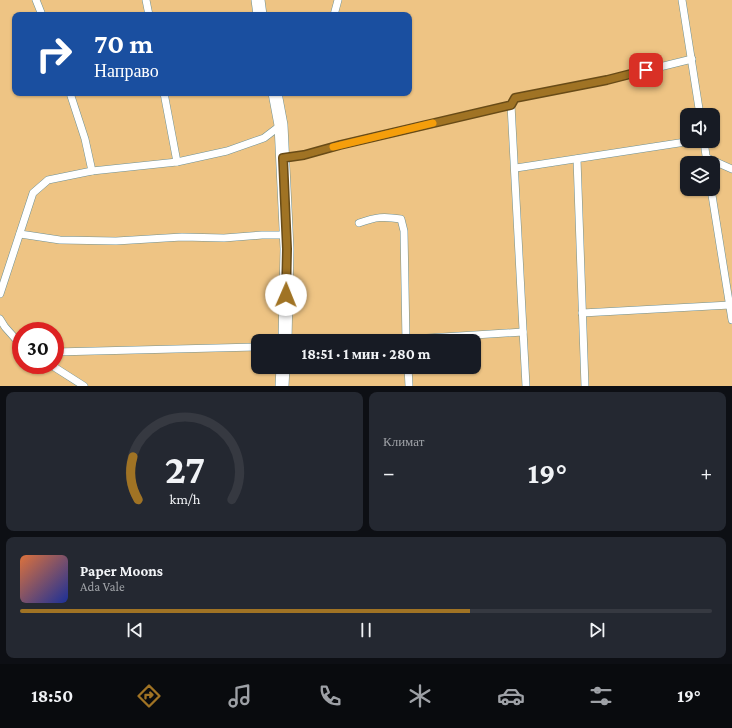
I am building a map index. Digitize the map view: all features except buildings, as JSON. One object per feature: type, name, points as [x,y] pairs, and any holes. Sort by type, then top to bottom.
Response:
[{"type":"street","points":[[258,0],[260,12]]},
{"type":"street","points":[[276,96],[281,125],[283,158],[286,235],[285,334]]},
{"type":"street","points":[[282,386],[283,374]]},
{"type":"lane","points":[[36,0],[41,12]]},
{"type":"lane","points":[[146,0],[148,12]]},
{"type":"lane","points":[[335,12],[338,0]]},
{"type":"lane","points":[[682,0],[699,108]]},
{"type":"lane","points":[[526,386],[516,168],[511,105],[515,98],[607,80],[692,59]]},
{"type":"lane","points":[[71,96],[85,139],[92,171]]},
{"type":"lane","points":[[165,96],[177,162]]},
{"type":"lane","points":[[283,158],[304,155],[340,145],[511,105]]},
{"type":"lane","points":[[0,294],[33,193],[48,180],[92,171],[177,162],[227,151],[264,138],[281,125]]},
{"type":"lane","points":[[516,168],[680,143]]},
{"type":"lane","points":[[577,159],[585,386]]},
{"type":"lane","points":[[720,166],[732,170]]},
{"type":"lane","points":[[712,196],[732,320]]},
{"type":"lane","points":[[359,223],[374,218],[387,217],[401,219],[404,231],[406,334]]},
{"type":"lane","points":[[20,234],[60,240],[116,241],[182,237],[224,238],[286,235]]},
{"type":"lane","points":[[582,313],[730,305]]},
{"type":"lane","points":[[0,319],[12,335]]},
{"type":"lane","points":[[481,335],[523,332]]},
{"type":"lane","points":[[64,352],[251,347]]},
{"type":"lane","points":[[64,373],[84,386]]},
{"type":"lane","points":[[408,374],[409,386]]},
{"type":"shaded area","points":[[0,0],[732,0],[732,386],[0,386]]},
{"type":"slow traffic","points":[[333,147],[433,123]]},
{"type":"route","points":[[286,295],[287,249],[283,158],[304,155],[376,136],[511,105],[515,98],[607,80],[646,70]]}]
